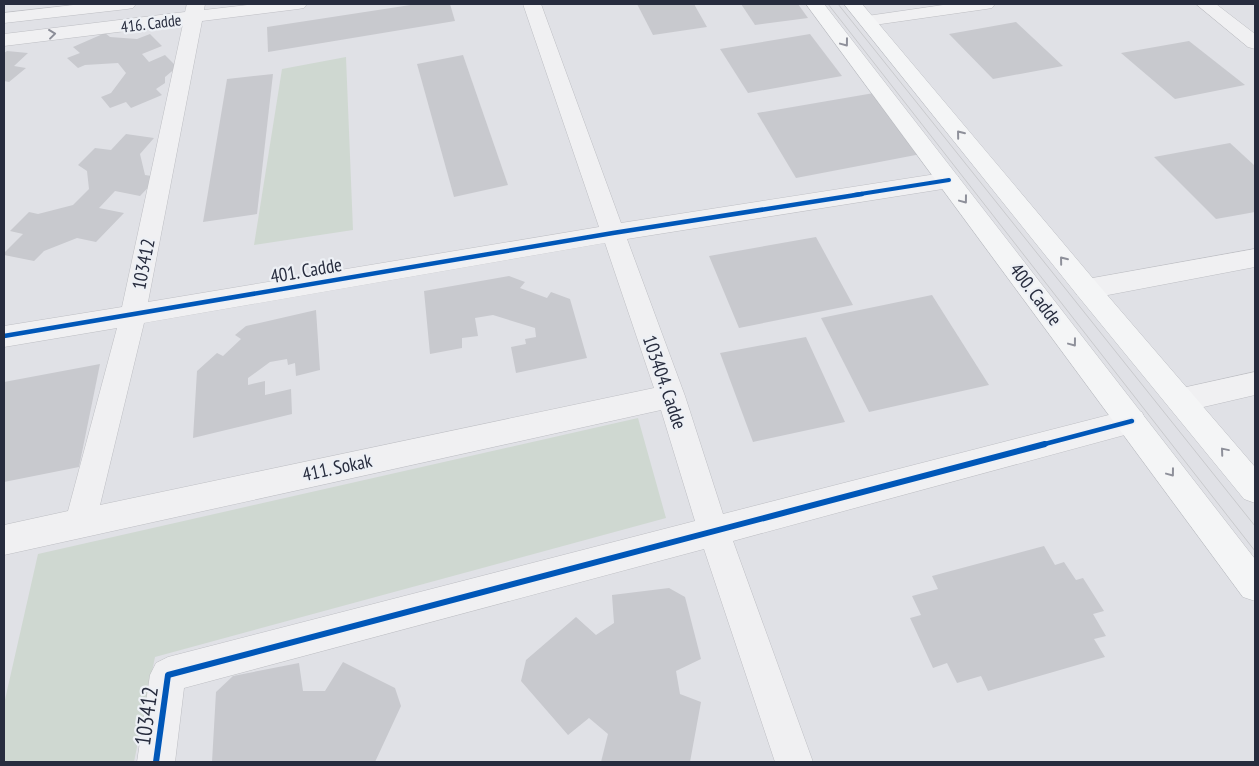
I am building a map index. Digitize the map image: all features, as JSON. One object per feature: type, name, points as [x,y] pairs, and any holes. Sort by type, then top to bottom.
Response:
[{"type":"main road","name":"400. Cadde","points":[[815,4],[1255,586]]},
{"type":"main road","points":[[860,12],[1087,289],[1255,489]]},
{"type":"street","points":[[4,18],[128,4]]},
{"type":"street","name":"416. Cadde","points":[[4,40],[195,11],[298,4]]},
{"type":"street","name":"103404. Cadde","points":[[532,4],[671,396],[713,530],[794,762]]},
{"type":"street","points":[[860,12],[986,4]]},
{"type":"street","points":[[1204,4],[1255,43]]},
{"type":"street","name":"103412","points":[[80,522],[133,315],[195,11]]},
{"type":"street","name":"401. Cadde","points":[[4,336],[612,233],[949,180]]},
{"type":"street","points":[[1087,289],[1255,258]]},
{"type":"street","points":[[1182,400],[1255,383]]},
{"type":"street","name":"411. Sokak","points":[[4,540],[80,522],[671,396]]},
{"type":"street","points":[[713,530],[1132,421]]},
{"type":"street","name":"103412","points":[[156,762],[168,675],[713,530]]},
{"type":"shaded area","points":[[346,57],[353,230],[254,245],[282,69]]},
{"type":"shaded area","points":[[638,418],[666,518],[155,657],[134,762],[4,762],[4,704],[38,554]]},
{"type":"building","points":[[417,4],[450,4],[455,21],[268,52],[267,27]]},
{"type":"building","points":[[637,4],[694,4],[707,27],[653,35]]},
{"type":"building","points":[[741,4],[798,4],[808,18],[755,25]]},
{"type":"building","points":[[1016,22],[1063,66],[993,79],[949,34]]},
{"type":"building","points":[[105,33],[110,37],[137,39],[150,34],[162,46],[142,54],[149,62],[165,55],[177,67],[165,77],[165,83],[156,89],[162,95],[131,108],[126,102],[110,108],[101,97],[111,93],[126,73],[118,63],[85,65],[78,68],[67,58],[80,53],[73,47]]},
{"type":"building","points":[[810,34],[842,76],[748,93],[720,49]]},
{"type":"building","points":[[1189,41],[1245,85],[1175,99],[1121,53]]},
{"type":"building","points":[[7,51],[28,53],[14,66],[26,68],[9,82],[4,81],[4,53]]},
{"type":"building","points":[[463,55],[508,185],[454,197],[417,64]]},
{"type":"building","points":[[273,74],[257,214],[203,222],[227,79]]},
{"type":"building","points":[[874,93],[921,154],[796,178],[757,113]]},
{"type":"building","points":[[126,134],[154,138],[140,154],[145,175],[158,177],[140,196],[115,191],[99,208],[124,213],[96,242],[77,238],[44,251],[34,261],[4,255],[23,234],[10,231],[29,212],[38,214],[73,205],[89,189],[87,171],[78,165],[95,148],[111,150]]},
{"type":"building","points":[[1230,143],[1255,166],[1255,212],[1216,219],[1154,157]]},
{"type":"building","points":[[816,237],[853,305],[739,328],[709,256]]},
{"type":"building","points":[[509,276],[525,282],[520,288],[547,298],[551,292],[570,299],[587,358],[516,373],[511,347],[526,344],[525,339],[536,337],[535,328],[493,315],[475,318],[478,336],[462,338],[462,348],[430,354],[424,291]]},
{"type":"building","points":[[932,295],[989,385],[869,412],[821,318]]},
{"type":"building","points":[[316,310],[320,370],[296,376],[295,363],[288,365],[287,359],[270,362],[248,378],[248,385],[265,381],[265,395],[291,389],[292,414],[193,438],[197,371],[217,353],[223,356],[241,339],[235,335],[246,326]]},
{"type":"building","points":[[806,337],[845,422],[753,442],[720,353]]},
{"type":"building","points":[[100,364],[79,467],[4,482],[4,382]]},
{"type":"building","points":[[1044,546],[1055,565],[1064,562],[1076,580],[1083,578],[1104,611],[1093,614],[1106,636],[1094,639],[1105,657],[988,691],[981,676],[957,683],[947,663],[933,668],[910,618],[921,615],[912,596],[938,589],[932,576]]},
{"type":"building","points":[[669,588],[685,597],[701,659],[676,671],[680,694],[701,702],[690,762],[601,762],[608,734],[589,718],[568,735],[521,681],[526,660],[576,617],[596,635],[614,623],[612,595]]},
{"type":"building","points":[[343,662],[395,688],[401,706],[375,762],[212,762],[216,692],[233,676],[299,663],[303,691],[325,691]]},
{"type":"tram line","points":[[828,4],[1255,551]]},
{"type":"tram line","points":[[838,4],[1255,526]]},
{"type":"cycle path","points":[[4,336],[613,233],[949,180]]},
{"type":"cycle path","points":[[156,762],[168,675],[1132,421]]}]
